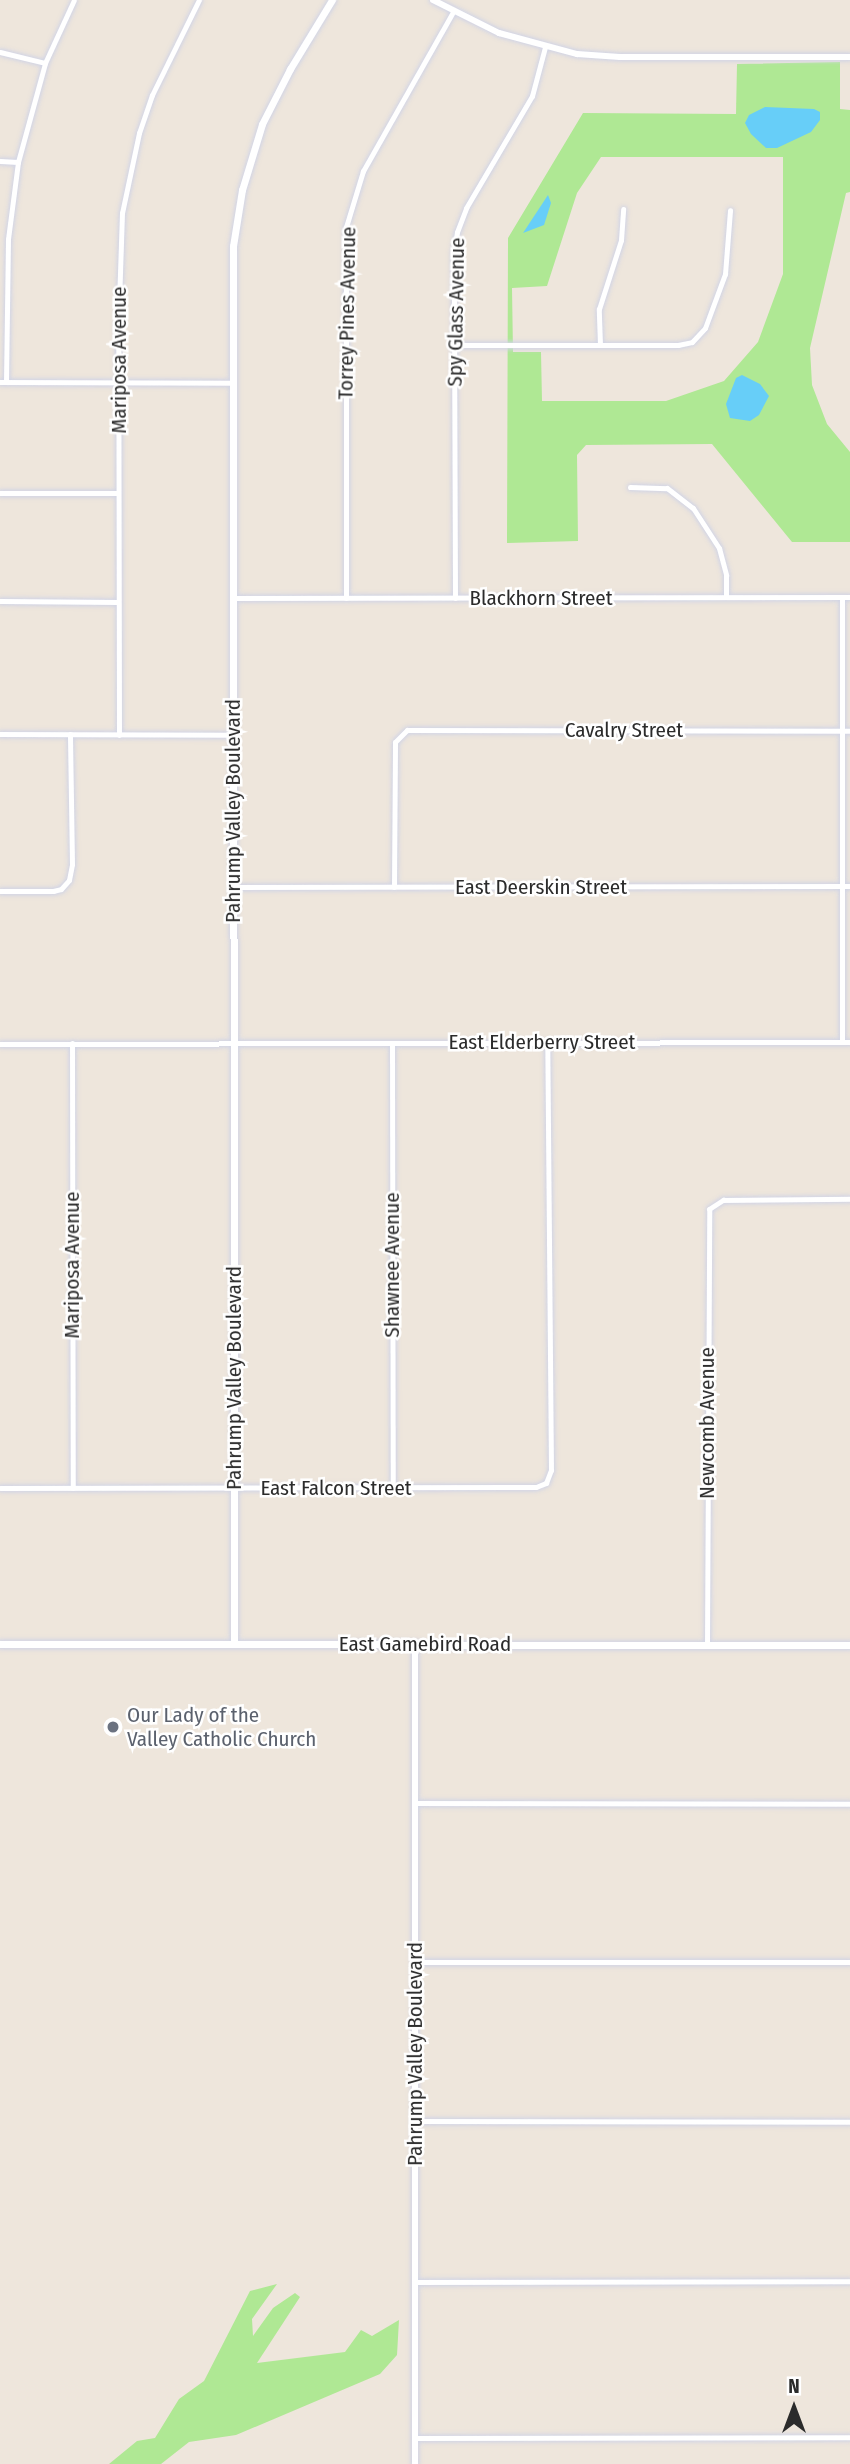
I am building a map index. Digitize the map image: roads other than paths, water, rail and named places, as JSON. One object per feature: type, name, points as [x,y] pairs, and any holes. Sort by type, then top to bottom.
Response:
[{"type":"main road","name":"Pahrump Valley Boulevard","points":[[234,1644],[233,246],[242,190],[262,124],[278,90],[332,0]]},
{"type":"main road","name":"East Gamebird Road","points":[[0,1644],[850,1645]]},
{"type":"street","points":[[74,0],[45,63],[18,162],[8,239],[3,382],[232,383]]},
{"type":"street","name":"Mariposa Avenue","points":[[119,735],[119,251],[127,183],[152,95],[199,0]]},
{"type":"street","points":[[433,0],[499,33],[577,54],[620,57],[850,57]]},
{"type":"street","name":"Torrey Pines Avenue","points":[[346,598],[346,227],[363,171],[453,12]]},
{"type":"street","name":"Spy Glass Avenue","points":[[455,598],[454,345],[457,232],[467,208],[532,96],[545,47]]},
{"type":"street","points":[[0,52],[45,63]]},
{"type":"street","points":[[0,161],[18,162]]},
{"type":"street","points":[[600,345],[601,298],[621,240],[623,209]]},
{"type":"street","points":[[454,345],[684,345],[702,333],[725,274],[730,209]]},
{"type":"street","points":[[630,487],[667,488],[693,508],[719,548],[726,575],[726,597]]},
{"type":"street","points":[[0,493],[118,493]]},
{"type":"street","points":[[842,597],[846,886],[842,1042]]},
{"type":"street","name":"Blackhorn Street","points":[[232,598],[850,597]]},
{"type":"street","points":[[0,601],[118,602]]},
{"type":"street","name":"Cavalry Street","points":[[394,887],[394,761],[399,735],[407,730],[850,731]]},
{"type":"street","points":[[0,734],[233,735]]},
{"type":"street","points":[[0,891],[52,891],[65,886],[72,864],[70,734]]},
{"type":"street","name":"East Deerskin Street","points":[[233,887],[846,886]]},
{"type":"street","name":"East Falcon Street","points":[[0,1488],[536,1487],[546,1483],[551,1470],[547,1042]]},
{"type":"street","name":"East Elderberry Street","points":[[0,1044],[850,1042]]},
{"type":"street","name":"Mariposa Avenue","points":[[72,1043],[73,1488]]},
{"type":"street","name":"Shawnee Avenue","points":[[392,1043],[393,1488]]},
{"type":"street","name":"Newcomb Avenue","points":[[707,1645],[707,1215],[713,1204],[723,1200],[850,1199]]},
{"type":"street","name":"Pahrump Valley Boulevard","points":[[415,1644],[415,2464]]},
{"type":"street","points":[[415,1803],[850,1804]]},
{"type":"street","points":[[415,1962],[850,1962]]},
{"type":"street","points":[[415,2121],[850,2122]]},
{"type":"street","points":[[415,2282],[850,2281]]},
{"type":"street","points":[[415,2438],[850,2437]]},
{"type":"water","points":[[765,107],[814,109],[820,112],[820,120],[811,132],[777,148],[766,148],[751,134],[745,123],[749,115]]},
{"type":"water","points":[[548,195],[551,203],[544,225],[523,233]]},
{"type":"water","points":[[742,375],[760,384],[769,396],[759,415],[750,421],[730,418],[726,404],[736,378]]},
{"type":"place","name":"Our Lady of the Valley Catholic Church","points":[[113,1727]]}]
